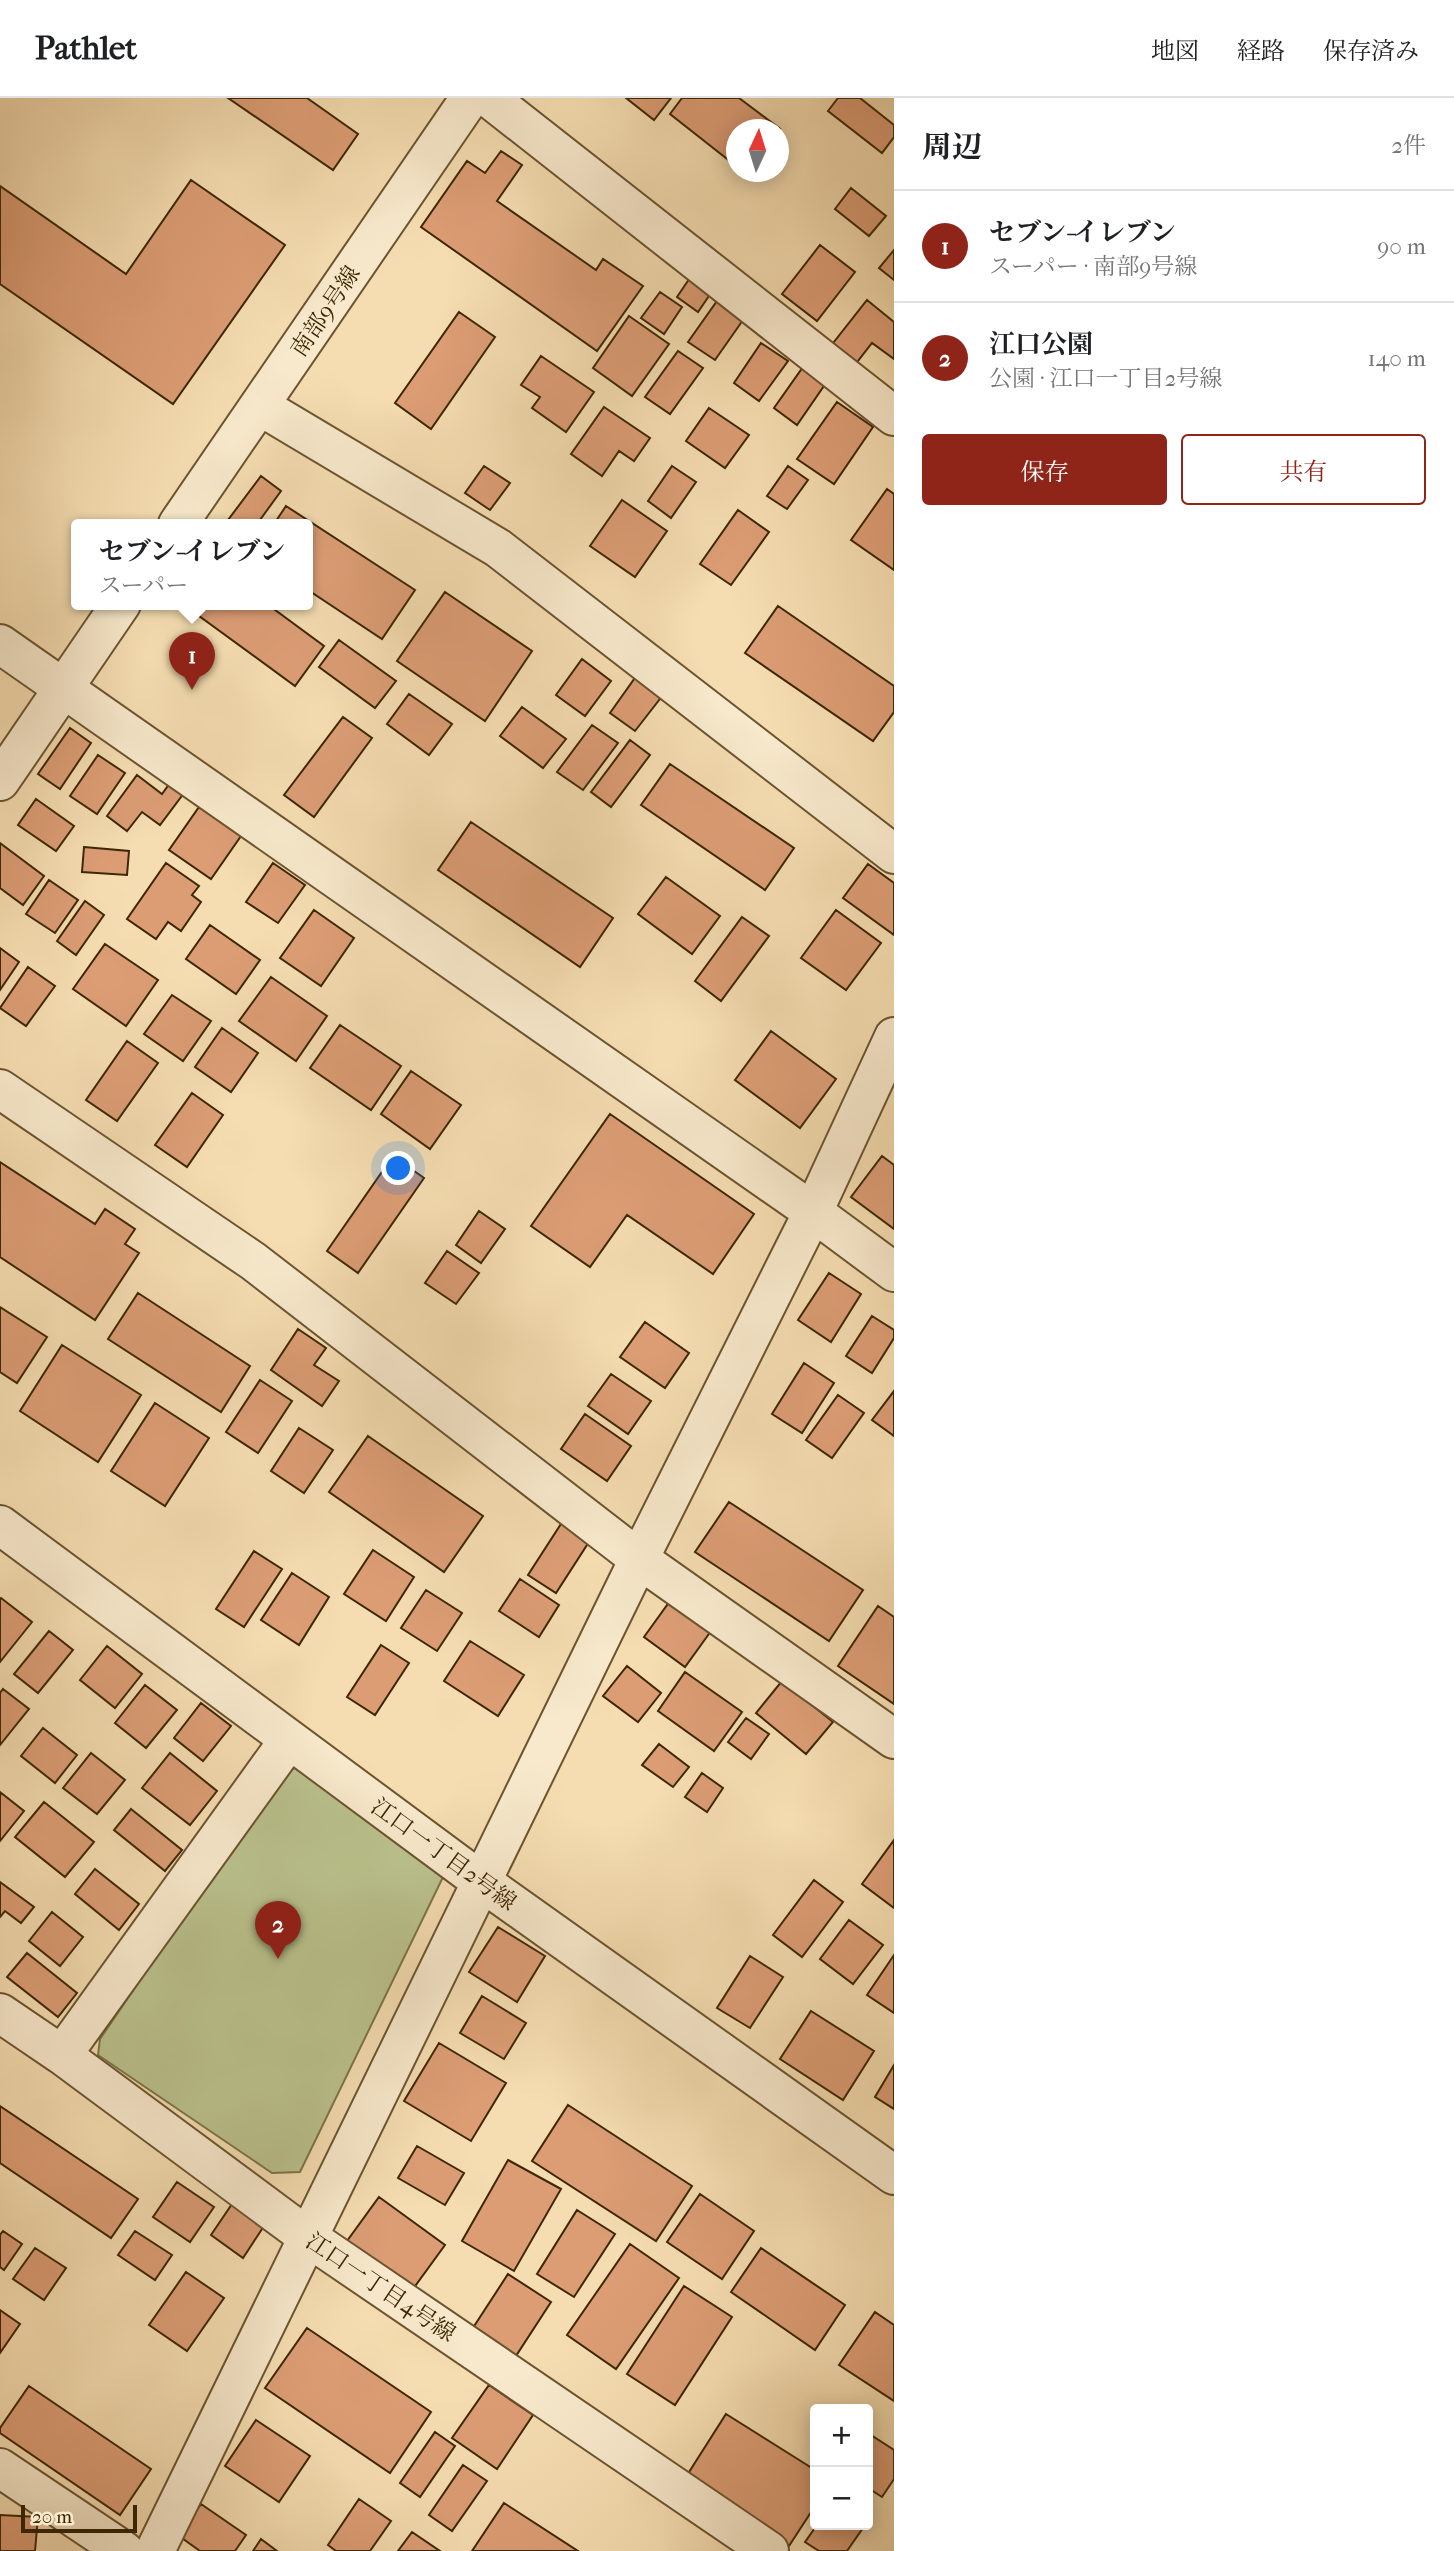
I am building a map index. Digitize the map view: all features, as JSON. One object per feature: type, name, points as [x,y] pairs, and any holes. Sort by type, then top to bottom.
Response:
[{"type":"street","name":"南部9号線","points":[[181,519],[470,98]]},
{"type":"street","points":[[489,98],[894,416]]},
{"type":"street","points":[[260,406],[498,548],[894,854]]},
{"type":"street","points":[[0,781],[117,610]]},
{"type":"street","points":[[0,644],[894,1272]]},
{"type":"street","points":[[155,2551],[639,1559],[813,1213],[894,1037]]},
{"type":"street","points":[[0,1089],[253,1261],[639,1559],[894,1740]]},
{"type":"street","name":"江口一丁目2号線","points":[[0,1525],[482,1882],[894,2175]]},
{"type":"street","points":[[62,2055],[289,1740]]},
{"type":"street","name":"江口一丁目4号線","points":[[0,2012],[309,2238],[769,2551]]},
{"type":"street","points":[[0,2468],[124,2551]]},
{"type":"green space","points":[[297,1768],[444,1875],[300,2172],[272,2173],[98,2055],[100,2039],[283,1770]]},
{"type":"building","points":[[228,98],[307,98],[358,134],[333,170]]},
{"type":"building","points":[[626,98],[671,98],[654,120]]},
{"type":"building","points":[[682,98],[739,98],[767,119],[726,119],[726,158],[670,114]]},
{"type":"building","points":[[838,98],[860,98],[894,125],[894,137],[882,153],[828,111]]},
{"type":"building","points":[[501,151],[522,165],[497,201],[596,270],[603,259],[643,286],[597,351],[421,227],[467,161],[485,173]]},
{"type":"building","points":[[191,180],[285,245],[173,404],[0,284],[0,186],[126,274]]},
{"type":"building","points":[[851,188],[886,216],[869,236],[835,209]]},
{"type":"building","points":[[820,245],[855,272],[817,321],[782,294]]},
{"type":"building","points":[[894,250],[894,280],[879,268]]},
{"type":"building","points":[[696,269],[717,284],[698,312],[677,297]]},
{"type":"building","points":[[660,292],[682,307],[664,334],[641,318]]},
{"type":"building","points":[[867,300],[894,322],[894,359],[872,343],[854,366],[830,347]]},
{"type":"building","points":[[717,301],[743,320],[715,360],[688,342]]},
{"type":"building","points":[[459,312],[495,337],[431,429],[395,403]]},
{"type":"building","points":[[629,316],[669,344],[632,396],[593,368]]},
{"type":"building","points":[[761,343],[788,361],[759,401],[734,383]]},
{"type":"building","points":[[678,351],[703,368],[670,414],[645,397]]},
{"type":"building","points":[[541,356],[594,392],[566,432],[532,408],[540,397],[521,385]]},
{"type":"building","points":[[803,367],[826,383],[797,425],[774,408]]},
{"type":"building","points":[[837,402],[873,427],[834,484],[797,459]]},
{"type":"building","points":[[604,407],[650,438],[634,461],[619,451],[602,476],[571,454]]},
{"type":"building","points":[[709,408],[749,435],[725,468],[686,441]]},
{"type":"building","points":[[484,466],[510,483],[490,510],[465,493]]},
{"type":"building","points":[[672,466],[696,482],[671,518],[648,501]]},
{"type":"building","points":[[788,466],[808,480],[787,509],[767,496]]},
{"type":"building","points":[[261,476],[281,491],[261,519],[229,519]]},
{"type":"building","points":[[887,489],[894,494],[894,570],[851,540]]},
{"type":"building","points":[[622,500],[667,531],[635,577],[590,546]]},
{"type":"building","points":[[286,506],[306,519],[277,519]]},
{"type":"building","points":[[738,510],[769,532],[731,585],[700,564]]},
{"type":"building","points":[[313,524],[415,590],[382,639],[313,593]]},
{"type":"building","points":[[445,592],[532,651],[485,721],[397,661]]},
{"type":"building","points":[[778,606],[894,686],[894,712],[873,741],[745,653]]},
{"type":"building","points":[[197,610],[275,610],[324,646],[295,686],[195,613]]},
{"type":"building","points":[[339,640],[396,681],[375,708],[319,667]]},
{"type":"building","points":[[582,659],[611,681],[585,716],[556,695]]},
{"type":"building","points":[[637,675],[663,695],[635,731],[610,713]]},
{"type":"building","points":[[409,694],[452,724],[429,755],[387,724]]},
{"type":"building","points":[[522,707],[566,739],[543,768],[500,736]]},
{"type":"building","points":[[343,717],[372,738],[314,817],[284,795]]},
{"type":"building","points":[[592,725],[618,743],[583,790],[557,772]]},
{"type":"building","points":[[70,728],[91,743],[60,789],[38,774]]},
{"type":"building","points":[[630,740],[650,755],[611,807],[591,792]]},
{"type":"building","points":[[98,755],[125,773],[97,814],[70,796]]},
{"type":"building","points":[[670,764],[794,848],[765,890],[641,805]]},
{"type":"building","points":[[137,775],[162,794],[170,783],[184,793],[160,825],[142,812],[127,831],[107,816]]},
{"type":"building","points":[[36,799],[74,826],[56,851],[18,825]]},
{"type":"building","points":[[199,807],[241,836],[211,879],[169,850]]},
{"type":"building","points":[[471,822],[613,918],[580,967],[438,870]]},
{"type":"building","points":[[0,843],[44,876],[23,905],[0,888]]},
{"type":"building","points":[[84,847],[129,851],[127,875],[82,872]]},
{"type":"building","points":[[166,863],[199,886],[192,895],[201,902],[181,931],[168,922],[156,939],[127,919]]},
{"type":"building","points":[[273,863],[305,885],[278,923],[246,902]]},
{"type":"building","points":[[868,864],[894,883],[894,935],[843,898]]},
{"type":"building","points":[[666,877],[720,916],[692,954],[638,914]]},
{"type":"building","points":[[49,880],[78,900],[55,933],[26,914]]},
{"type":"building","points":[[85,901],[104,915],[76,955],[57,941]]},
{"type":"building","points":[[314,910],[354,938],[321,986],[280,958]]},
{"type":"building","points":[[836,910],[881,943],[846,990],[801,958]]},
{"type":"building","points":[[742,917],[769,936],[721,1001],[695,981]]},
{"type":"building","points":[[210,925],[260,960],[236,994],[186,959]]},
{"type":"building","points":[[105,944],[158,980],[126,1026],[73,989]]},
{"type":"building","points":[[0,948],[19,962],[0,990]]},
{"type":"building","points":[[28,967],[55,986],[26,1026],[0,1008]]},
{"type":"building","points":[[271,977],[327,1016],[296,1061],[239,1021]]},
{"type":"building","points":[[172,995],[211,1021],[183,1061],[144,1034]]},
{"type":"building","points":[[340,1025],[401,1066],[371,1110],[310,1068]]},
{"type":"building","points":[[222,1028],[258,1053],[231,1092],[195,1067]]},
{"type":"building","points":[[771,1031],[836,1079],[800,1128],[735,1080]]},
{"type":"building","points":[[127,1041],[158,1063],[117,1121],[86,1100]]},
{"type":"building","points":[[411,1071],[461,1105],[430,1149],[381,1114]]},
{"type":"building","points":[[192,1093],[223,1115],[187,1167],[155,1145]]},
{"type":"building","points":[[610,1114],[754,1214],[713,1274],[627,1215],[590,1267],[531,1226]]},
{"type":"building","points":[[393,1156],[424,1178],[358,1273],[327,1251]]},
{"type":"building","points":[[882,1156],[894,1165],[894,1229],[851,1197]]},
{"type":"building","points":[[0,1162],[95,1224],[105,1209],[135,1229],[125,1244],[139,1253],[95,1320],[0,1257]]},
{"type":"building","points":[[479,1211],[505,1229],[481,1263],[456,1245]]},
{"type":"building","points":[[447,1251],[479,1273],[456,1304],[425,1283]]},
{"type":"building","points":[[829,1273],[861,1294],[831,1342],[798,1320]]},
{"type":"building","points":[[138,1293],[250,1366],[221,1412],[108,1339]]},
{"type":"building","points":[[0,1307],[47,1337],[17,1383],[0,1372]]},
{"type":"building","points":[[872,1316],[894,1330],[894,1338],[872,1373],[846,1356]]},
{"type":"building","points":[[645,1322],[689,1353],[665,1388],[620,1357]]},
{"type":"building","points":[[298,1329],[326,1348],[314,1365],[339,1381],[322,1406],[271,1370]]},
{"type":"building","points":[[62,1345],[141,1395],[98,1462],[20,1411]]},
{"type":"building","points":[[804,1363],[834,1383],[802,1433],[772,1414]]},
{"type":"building","points":[[611,1374],[651,1401],[628,1434],[588,1406]]},
{"type":"building","points":[[260,1380],[292,1401],[258,1453],[226,1432]]},
{"type":"building","points":[[894,1391],[894,1436],[872,1420]]},
{"type":"building","points":[[838,1395],[864,1413],[832,1458],[806,1440]]},
{"type":"building","points":[[155,1403],[209,1438],[165,1506],[111,1471]]},
{"type":"building","points":[[585,1414],[631,1446],[607,1481],[561,1449]]},
{"type":"building","points":[[299,1428],[333,1450],[304,1493],[271,1471]]},
{"type":"building","points":[[368,1436],[483,1516],[444,1572],[329,1492]]},
{"type":"building","points":[[729,1502],[863,1590],[829,1641],[695,1552]]},
{"type":"building","points":[[568,1513],[596,1531],[556,1593],[528,1575]]},
{"type":"building","points":[[373,1550],[414,1577],[386,1621],[344,1594]]},
{"type":"building","points":[[254,1551],[282,1569],[244,1627],[216,1609]]},
{"type":"building","points":[[292,1573],[329,1597],[299,1645],[261,1620]]},
{"type":"building","points":[[520,1579],[559,1605],[539,1637],[499,1611]]},
{"type":"building","points":[[426,1590],[462,1613],[437,1651],[401,1628]]},
{"type":"building","points":[[0,1599],[32,1622],[0,1662]]},
{"type":"building","points":[[670,1601],[711,1631],[685,1667],[644,1637]]},
{"type":"building","points":[[878,1606],[894,1617],[894,1704],[838,1666]]},
{"type":"building","points":[[49,1631],[73,1650],[38,1693],[14,1674]]},
{"type":"building","points":[[470,1641],[524,1675],[498,1716],[444,1681]]},
{"type":"building","points":[[381,1645],[409,1663],[375,1715],[347,1697]]},
{"type":"building","points":[[107,1646],[142,1674],[115,1708],[80,1680]]},
{"type":"building","points":[[627,1666],[661,1693],[638,1722],[603,1696]]},
{"type":"building","points":[[685,1672],[742,1712],[714,1751],[658,1711]]},
{"type":"building","points":[[782,1681],[833,1722],[806,1754],[756,1713]]},
{"type":"building","points":[[145,1685],[177,1710],[146,1748],[115,1723]]},
{"type":"building","points":[[3,1689],[29,1709],[0,1745],[0,1693]]},
{"type":"building","points":[[201,1703],[231,1726],[203,1761],[174,1738]]},
{"type":"building","points":[[746,1718],[769,1734],[751,1759],[728,1742]]},
{"type":"building","points":[[43,1728],[77,1755],[55,1783],[21,1756]]},
{"type":"building","points":[[659,1744],[689,1767],[673,1787],[642,1765]]},
{"type":"building","points":[[91,1753],[125,1780],[97,1814],[63,1788]]},
{"type":"building","points":[[170,1753],[217,1791],[190,1825],[142,1788]]},
{"type":"building","points":[[702,1773],[723,1788],[707,1812],[685,1797]]},
{"type":"building","points":[[0,1792],[24,1811],[0,1841]]},
{"type":"building","points":[[44,1802],[94,1842],[65,1877],[15,1837]]},
{"type":"building","points":[[131,1809],[182,1850],[165,1871],[114,1830]]},
{"type":"building","points":[[894,1840],[894,1908],[862,1884]]},
{"type":"building","points":[[95,1869],[139,1904],[119,1930],[75,1894]]},
{"type":"building","points":[[814,1880],[843,1902],[802,1957],[773,1935]]},
{"type":"building","points":[[0,1882],[34,1907],[21,1923],[5,1911],[0,1917]]},
{"type":"building","points":[[52,1912],[83,1937],[60,1966],[29,1941]]},
{"type":"building","points":[[849,1920],[883,1945],[853,1984],[820,1959]]},
{"type":"building","points":[[498,1927],[545,1956],[517,2002],[469,1972]]},
{"type":"building","points":[[27,1953],[77,1993],[58,2017],[7,1977]]},
{"type":"building","points":[[894,1955],[894,2013],[867,1995]]},
{"type":"building","points":[[750,1956],[783,1977],[750,2028],[717,2008]]},
{"type":"building","points":[[482,1996],[526,2023],[504,2059],[460,2033]]},
{"type":"building","points":[[811,2011],[874,2051],[843,2100],[780,2059]]},
{"type":"building","points":[[439,2043],[506,2083],[471,2141],[404,2101]]},
{"type":"building","points":[[894,2065],[894,2109],[875,2097]]},
{"type":"building","points":[[568,2105],[692,2186],[656,2241],[532,2161]]},
{"type":"building","points":[[0,2106],[138,2199],[111,2238],[0,2163]]},
{"type":"building","points":[[417,2146],[464,2173],[445,2205],[398,2178]]},
{"type":"building","points":[[508,2160],[561,2189],[514,2271],[462,2241]]},
{"type":"building","points":[[177,2182],[214,2207],[190,2242],[153,2217]]},
{"type":"building","points":[[700,2194],[754,2231],[722,2279],[667,2242]]},
{"type":"building","points":[[379,2197],[445,2245],[413,2289],[347,2241]]},
{"type":"building","points":[[232,2204],[264,2226],[243,2258],[211,2235]]},
{"type":"building","points":[[577,2210],[615,2234],[574,2297],[537,2274]]},
{"type":"building","points":[[3,2231],[22,2244],[4,2270],[0,2267],[0,2235]]},
{"type":"building","points":[[135,2231],[172,2255],[155,2280],[118,2255]]},
{"type":"building","points":[[630,2244],[679,2278],[616,2369],[567,2335]]},
{"type":"building","points":[[35,2248],[66,2268],[44,2300],[13,2279]]},
{"type":"building","points":[[761,2248],[845,2305],[815,2350],[731,2292]]},
{"type":"building","points":[[186,2272],[224,2298],[187,2351],[149,2325]]},
{"type":"building","points":[[508,2274],[551,2302],[512,2362],[469,2334]]},
{"type":"building","points":[[684,2286],[732,2317],[675,2405],[627,2374]]},
{"type":"building","points":[[0,2310],[20,2324],[0,2353]]},
{"type":"building","points":[[875,2312],[894,2325],[894,2401],[839,2365]]},
{"type":"building","points":[[307,2328],[431,2412],[390,2473],[265,2388]]},
{"type":"building","points":[[489,2385],[533,2415],[497,2469],[452,2438]]},
{"type":"building","points":[[29,2386],[151,2469],[120,2515],[0,2433],[0,2428]]},
{"type":"building","points":[[726,2414],[810,2467],[810,2514],[789,2546],[684,2480]]},
{"type":"building","points":[[256,2420],[310,2456],[279,2502],[225,2466]]},
{"type":"building","points":[[435,2432],[455,2446],[420,2497],[400,2483]]},
{"type":"building","points":[[873,2436],[894,2450],[894,2479],[882,2497],[873,2491]]},
{"type":"building","points":[[463,2465],[487,2481],[452,2531],[429,2515]]},
{"type":"building","points":[[359,2499],[391,2521],[370,2551],[336,2551],[328,2545]]},
{"type":"building","points":[[504,2503],[578,2551],[472,2551]]},
{"type":"building","points":[[201,2504],[246,2535],[235,2551],[200,2551],[179,2536]]},
{"type":"building","points":[[0,2515],[38,2517],[35,2551],[0,2551]]},
{"type":"building","points":[[813,2530],[862,2530],[847,2551],[819,2551],[805,2542]]},
{"type":"building","points":[[412,2532],[440,2551],[398,2551]]},
{"type":"building","points":[[261,2539],[277,2551],[253,2551]]},
{"type":"place","name":"セブン-イレブン","points":[[192,690]]},
{"type":"place","name":"江口公園","points":[[278,1959]]}]
